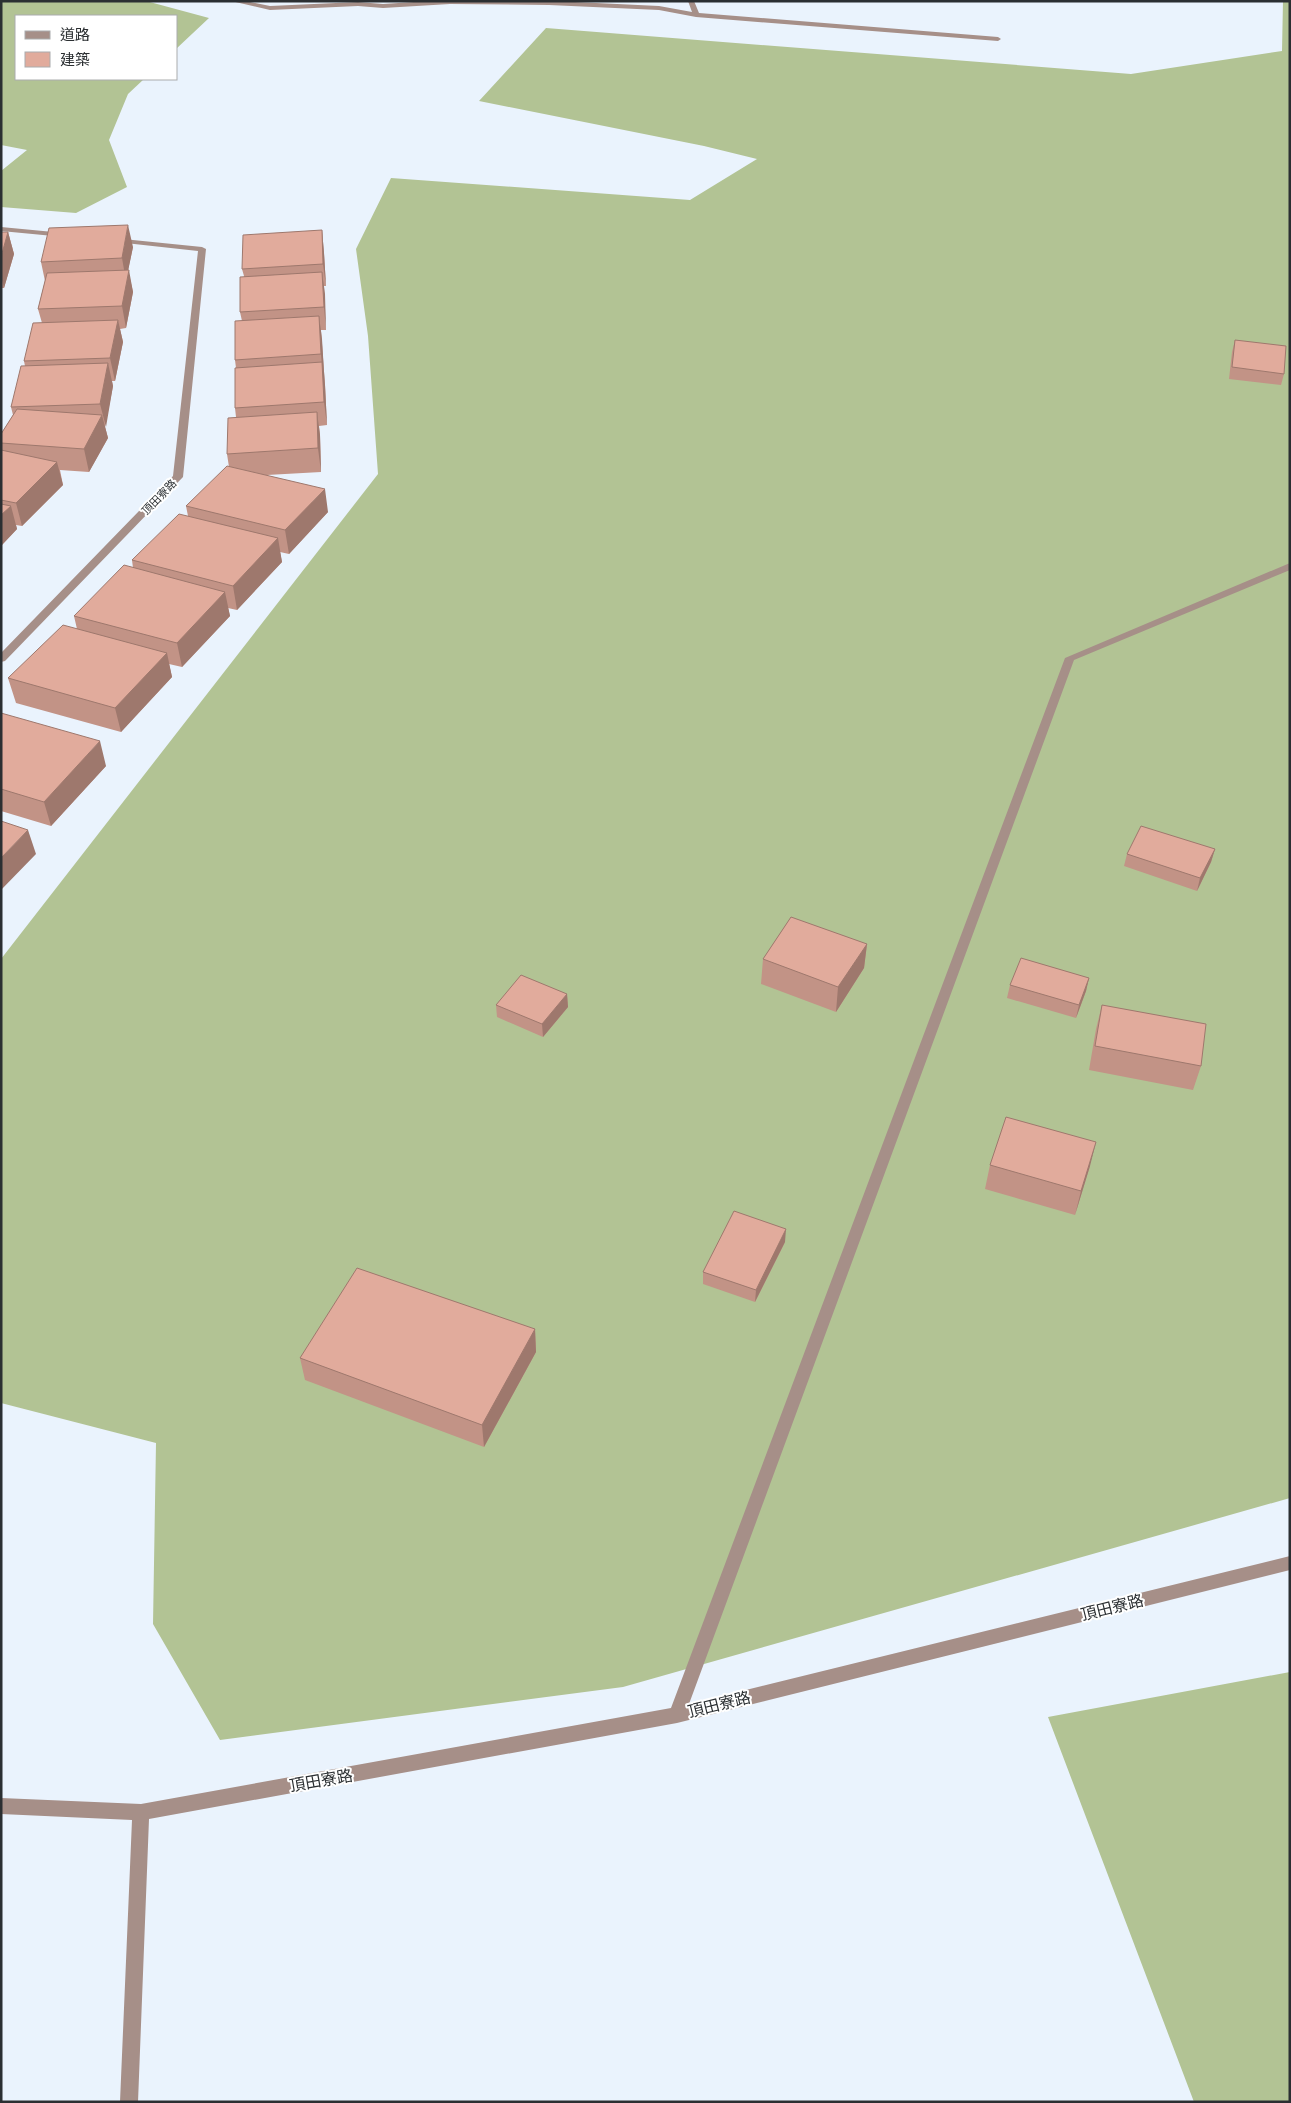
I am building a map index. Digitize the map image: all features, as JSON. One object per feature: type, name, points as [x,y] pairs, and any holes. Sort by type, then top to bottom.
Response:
[{"type":"street","points":[[234,1],[270,8],[358,4],[383,6],[450,2],[549,3],[659,8],[696,15],[998,39]]},
{"type":"street","points":[[691,1],[696,15]]},
{"type":"street","points":[[1,229],[68,236]]},
{"type":"street","name":"頂田寮路","points":[[1,659],[178,477],[202,249],[107,239]]},
{"type":"street","points":[[677,1715],[1070,658],[1290,566]]},
{"type":"street","name":"頂田寮路","points":[[1,1806],[142,1812],[677,1715],[1290,1563]]},
{"type":"street","points":[[129,2102],[142,1812]]},
{"type":"green space","points":[[1,1],[146,1],[209,18],[178,47],[178,15],[15,15],[15,80],[143,80],[128,94],[109,140],[127,187],[76,213],[1,207],[1,171],[27,150],[1,145]]},
{"type":"green space","points":[[1283,1],[1290,1],[1290,1498],[623,1687],[220,1740],[153,1624],[156,1443],[1,1403],[1,959],[378,474],[368,336],[356,249],[391,178],[690,200],[757,159],[704,146],[479,101],[546,28],[1131,74],[1282,51]]},
{"type":"green space","points":[[1290,1672],[1290,2102],[1194,2102],[1048,1717]]},
{"type":"building","points":[[128,225],[122,258],[41,262],[49,228]]},
{"type":"building","points":[[322,230],[323,264],[242,269],[243,235]]},
{"type":"building","points":[[1,232],[8,232],[1,257]]},
{"type":"building","points":[[129,270],[122,306],[38,309],[47,273]]},
{"type":"building","points":[[322,272],[324,307],[240,312],[240,277]]},
{"type":"building","points":[[319,316],[321,354],[235,360],[235,321]]},
{"type":"building","points":[[118,320],[110,358],[24,361],[33,323]]},
{"type":"building","points":[[1235,340],[1286,346],[1284,374],[1232,367]]},
{"type":"building","points":[[322,362],[324,402],[235,408],[235,368]]},
{"type":"building","points":[[108,363],[100,404],[11,407],[21,366]]},
{"type":"building","points":[[17,409],[102,415],[84,449],[1,443],[1,434]]},
{"type":"building","points":[[317,412],[318,448],[227,454],[228,418]]},
{"type":"building","points":[[1,450],[57,462],[16,503],[1,500]]},
{"type":"building","points":[[227,466],[325,489],[285,530],[186,506]]},
{"type":"building","points":[[1,504],[11,506],[1,515]]},
{"type":"building","points":[[179,514],[278,538],[233,586],[132,560]]},
{"type":"building","points":[[124,565],[225,592],[177,643],[74,616]]},
{"type":"building","points":[[63,625],[167,653],[115,708],[8,678]]},
{"type":"building","points":[[1,713],[100,741],[44,802],[1,789]]},
{"type":"building","points":[[1,821],[28,830],[1,858]]},
{"type":"building","points":[[1141,826],[1215,849],[1200,878],[1127,854]]},
{"type":"building","points":[[791,917],[867,944],[838,987],[763,959]]},
{"type":"building","points":[[1021,958],[1089,978],[1079,1005],[1010,985]]},
{"type":"building","points":[[521,975],[567,994],[542,1024],[496,1005]]},
{"type":"building","points":[[1102,1005],[1206,1024],[1201,1066],[1095,1046]]},
{"type":"building","points":[[1006,1117],[1096,1142],[1081,1191],[990,1165]]},
{"type":"building","points":[[734,1211],[786,1229],[756,1290],[703,1272]]},
{"type":"building","points":[[357,1268],[535,1329],[482,1425],[300,1358]]}]
